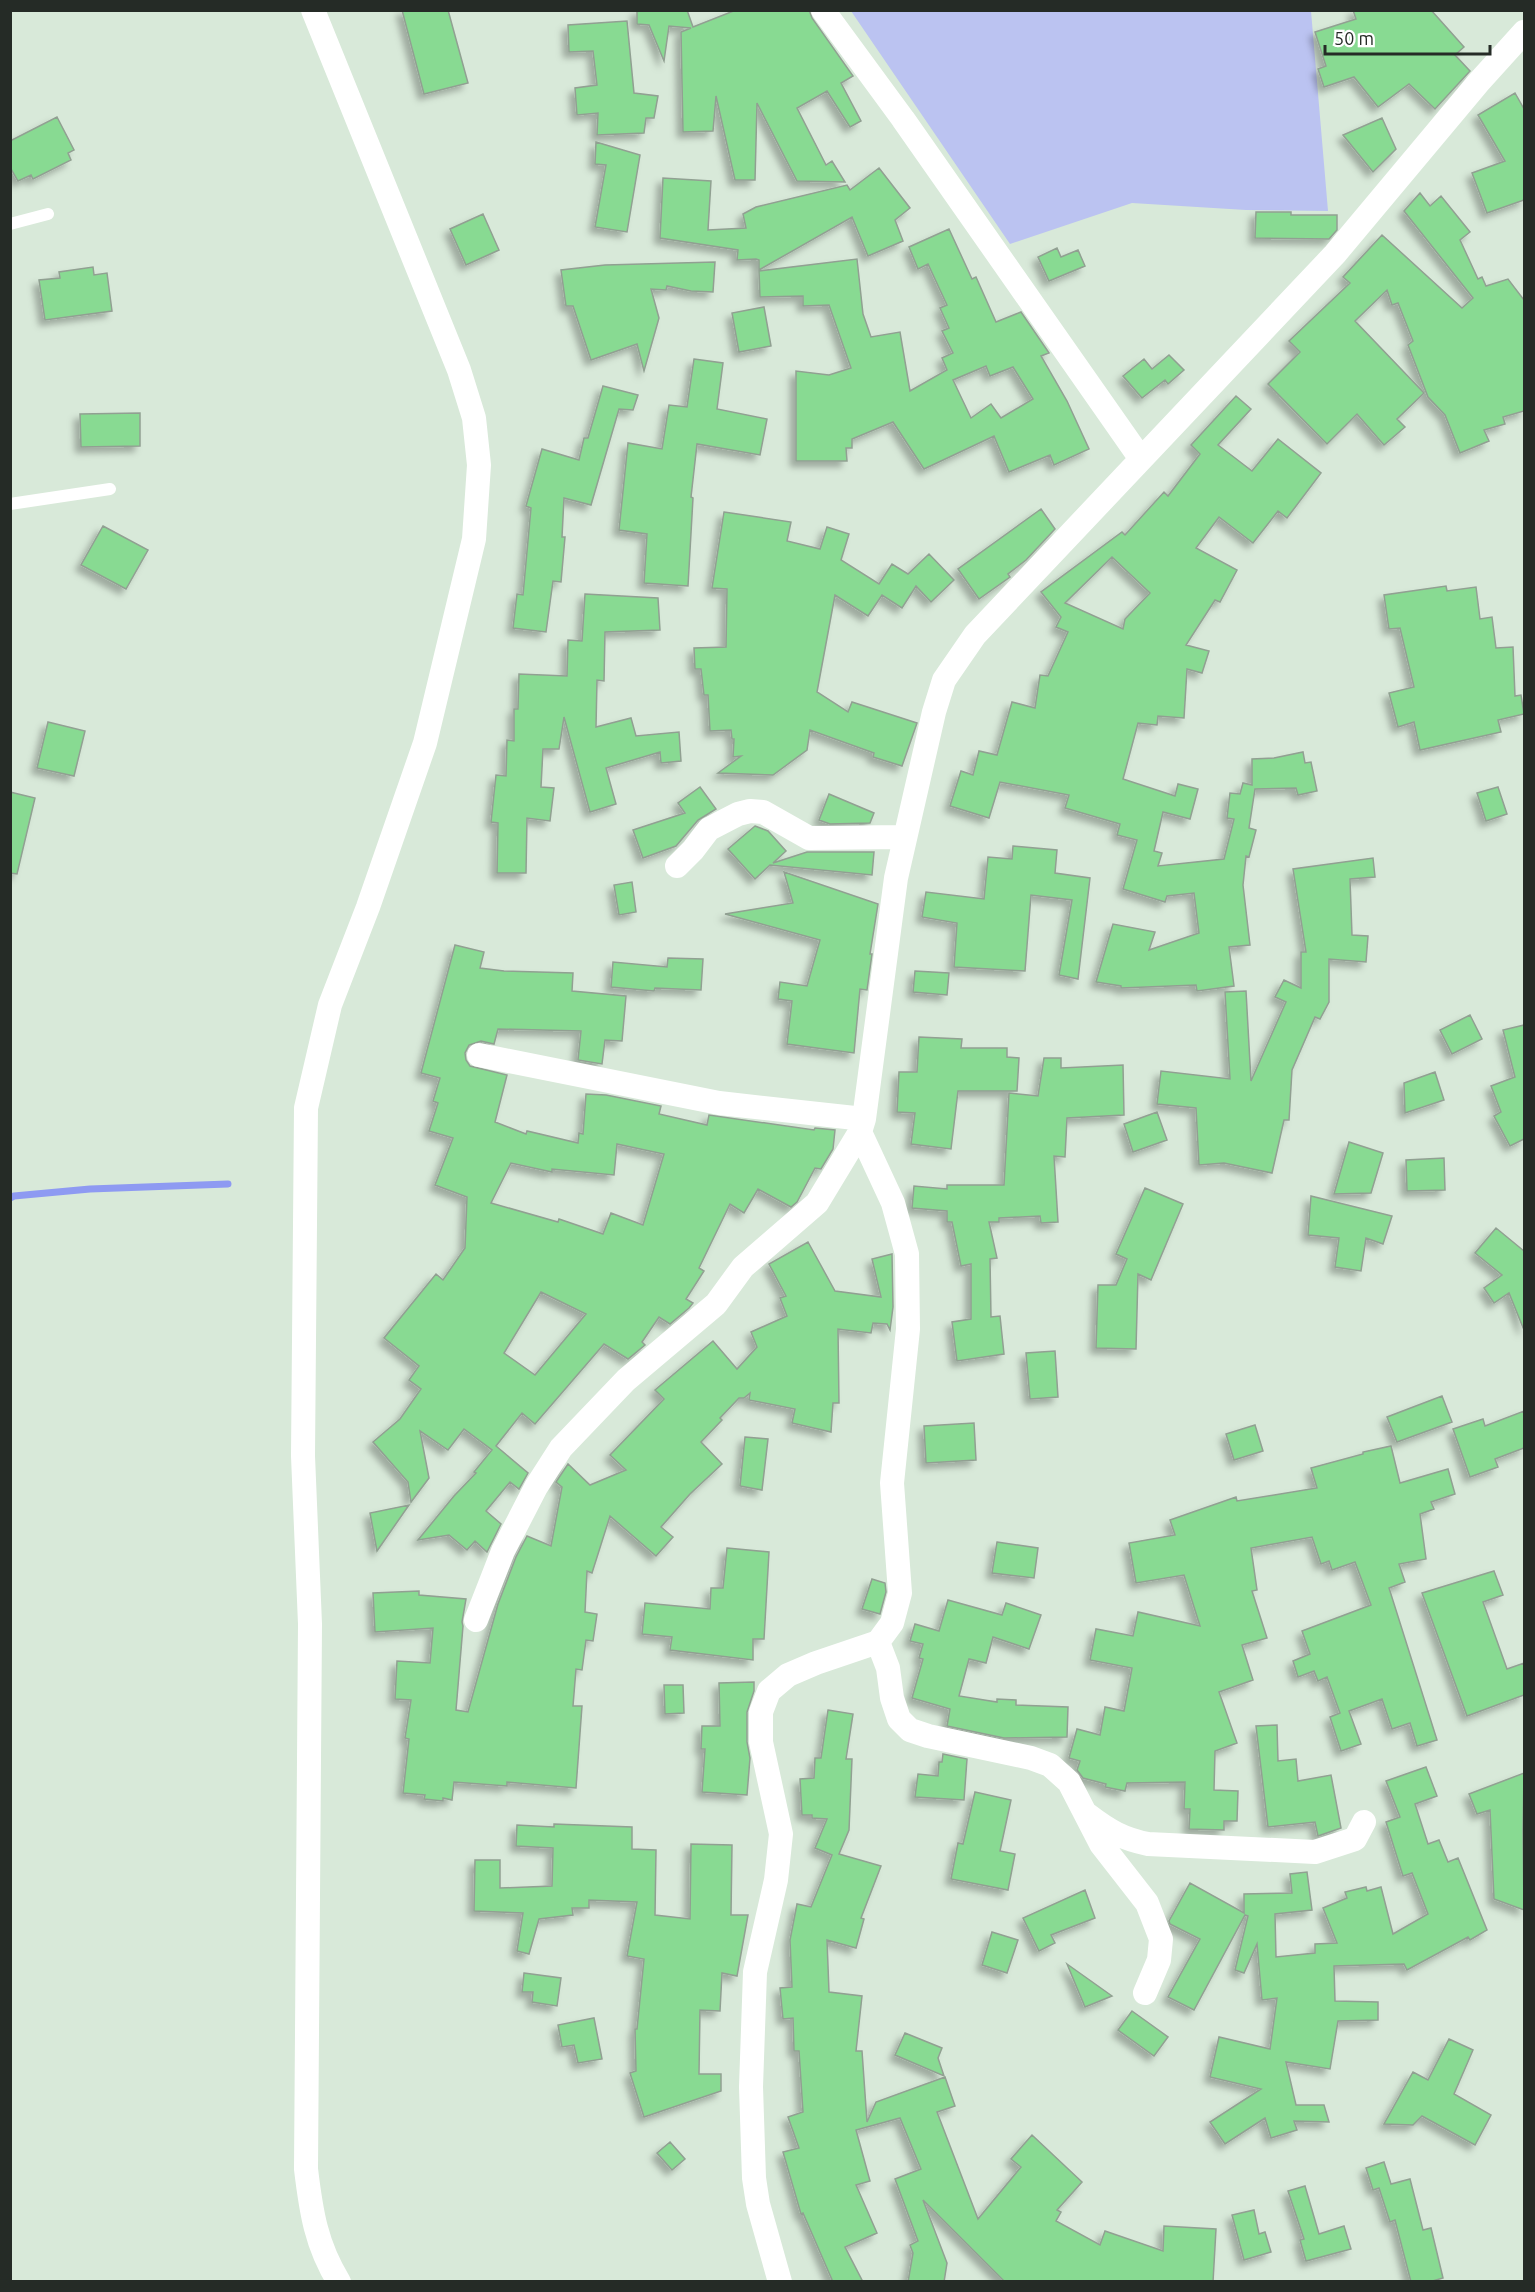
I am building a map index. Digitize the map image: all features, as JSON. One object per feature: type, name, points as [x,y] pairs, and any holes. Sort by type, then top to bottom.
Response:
[{"type":"street","points":[[313,10],[459,370],[474,418],[479,465],[474,539],[425,743],[368,908],[330,1005],[306,1108],[303,1456],[310,1624],[306,2169],[312,2218],[326,2261],[339,2282]]},
{"type":"street","points":[[823,10],[903,119],[1141,459]]},
{"type":"street","points":[[476,1620],[503,1551],[536,1487],[561,1448],[626,1380],[716,1304],[743,1267],[817,1203],[862,1125],[896,878],[934,712],[944,680],[975,635],[1335,254],[1478,83],[1524,32]]},
{"type":"street","points":[[677,866],[709,829],[738,814],[750,811],[763,812],[809,838],[905,837]]},
{"type":"street","points":[[480,1055],[719,1103],[841,1118],[862,1125],[893,1203],[908,1254],[908,1329],[892,1483],[900,1593],[892,1623],[878,1642],[788,1675],[769,1691],[761,1712],[761,1742],[781,1833],[776,1880],[755,1972],[751,2087],[753,2178],[780,2282]]},
{"type":"street","points":[[878,1642],[888,1668],[892,1698],[899,1719],[910,1730],[1031,1758],[1050,1765],[1069,1782],[1101,1844],[1147,1903],[1161,1939],[1159,1960],[1145,1993]]},
{"type":"street","points":[[1082,1810],[1106,1829],[1125,1839],[1148,1845],[1315,1852],[1355,1839],[1364,1822]]},
{"type":"lane","points":[[10,224],[48,214]]},
{"type":"lane","points":[[10,504],[110,489]]},
{"type":"shaded area","points":[[851,11],[1311,11],[1328,211],[1246,210],[1132,203],[1010,244]]},
{"type":"building","points":[[402,10],[448,10],[468,83],[424,94]]},
{"type":"building","points":[[637,10],[687,10],[693,27],[736,10],[809,10],[812,18],[853,76],[841,83],[861,121],[850,127],[827,91],[797,108],[826,165],[832,161],[845,182],[797,181],[757,103],[755,180],[735,180],[716,96],[713,131],[683,132],[681,32],[691,28],[669,26],[664,61],[649,25],[637,24]]},
{"type":"building","points":[[1353,10],[1431,10],[1464,47],[1455,55],[1470,71],[1435,109],[1409,84],[1378,107],[1354,77],[1324,87],[1318,69],[1326,66],[1315,32],[1356,19]]},
{"type":"building","points":[[627,21],[634,93],[658,96],[654,118],[646,118],[644,133],[597,135],[598,113],[577,115],[575,88],[597,85],[593,51],[569,52],[568,25]]},
{"type":"building","points":[[1515,93],[1524,109],[1524,200],[1487,213],[1472,173],[1505,161],[1478,115]]},
{"type":"building","points":[[57,117],[74,150],[68,153],[71,160],[33,179],[31,175],[18,181],[10,167],[10,141]]},
{"type":"building","points":[[1382,118],[1396,149],[1373,172],[1343,135]]},
{"type":"building","points":[[596,142],[640,155],[627,232],[595,227],[606,165],[595,164]]},
{"type":"building","points":[[879,168],[910,208],[895,220],[903,241],[868,256],[852,217],[759,270],[759,260],[737,260],[738,250],[660,238],[663,178],[711,181],[708,230],[746,228],[743,214],[756,207],[847,185],[850,190]]},
{"type":"building","points":[[1420,193],[1430,206],[1441,196],[1470,232],[1460,240],[1478,279],[1482,277],[1486,286],[1508,279],[1524,300],[1524,411],[1503,417],[1505,424],[1484,430],[1489,441],[1460,453],[1445,415],[1428,397],[1408,345],[1413,341],[1398,303],[1392,305],[1387,290],[1355,321],[1424,393],[1397,419],[1405,427],[1384,445],[1357,414],[1327,444],[1268,384],[1300,352],[1289,341],[1350,283],[1343,277],[1382,235],[1462,308],[1473,298],[1404,211]]},
{"type":"building","points":[[1256,212],[1337,215],[1337,230],[1329,239],[1255,238]]},
{"type":"building","points":[[483,214],[499,250],[466,265],[450,229]]},
{"type":"building","points":[[949,229],[972,279],[976,277],[996,322],[1021,312],[1049,353],[1041,356],[1067,401],[1089,449],[1054,465],[1050,455],[1009,472],[994,436],[924,469],[893,422],[852,439],[852,448],[846,448],[847,461],[796,461],[796,371],[829,375],[851,368],[829,305],[803,306],[803,296],[760,297],[759,271],[857,259],[863,314],[871,337],[900,332],[910,391],[947,370],[942,358],[953,353],[942,331],[949,328],[940,308],[947,305],[928,264],[918,269],[909,247]],"holes":[[[986,366],[990,376],[1013,367],[1033,399],[1001,418],[991,404],[971,418],[953,380]]]},
{"type":"building","points":[[1057,248],[1061,257],[1078,250],[1085,266],[1049,281],[1038,257]]},
{"type":"building","points":[[715,262],[713,292],[691,291],[667,286],[666,290],[651,289],[659,318],[644,371],[637,344],[591,360],[573,306],[566,306],[561,270],[605,265]]},
{"type":"building","points":[[93,267],[94,275],[107,273],[112,311],[45,320],[39,280],[60,278],[59,272]]},
{"type":"building","points":[[764,307],[771,346],[739,352],[732,313]]},
{"type":"building","points":[[1169,355],[1184,370],[1168,384],[1165,380],[1142,398],[1123,376],[1144,359],[1152,369]]},
{"type":"building","points":[[694,359],[723,363],[717,409],[767,419],[760,455],[697,444],[691,497],[693,498],[688,586],[644,583],[647,534],[619,530],[628,443],[662,449],[669,405],[687,407]]},
{"type":"building","points":[[603,386],[638,395],[633,410],[619,409],[591,505],[564,498],[562,537],[565,537],[561,582],[553,581],[546,632],[513,628],[517,594],[523,595],[531,508],[526,506],[542,449],[579,460],[584,438],[588,438]]},
{"type":"building","points":[[1236,396],[1251,409],[1218,445],[1252,471],[1278,439],[1321,473],[1287,518],[1278,511],[1253,543],[1219,517],[1196,548],[1237,570],[1220,602],[1215,600],[1186,645],[1209,651],[1202,673],[1187,669],[1184,718],[1158,716],[1157,725],[1138,723],[1123,779],[1175,796],[1178,784],[1198,789],[1190,819],[1163,812],[1154,851],[1162,853],[1158,866],[1224,859],[1234,819],[1227,818],[1230,793],[1240,794],[1243,783],[1252,785],[1252,759],[1274,758],[1303,752],[1305,763],[1311,762],[1317,791],[1298,795],[1296,788],[1255,789],[1249,828],[1256,830],[1249,857],[1246,856],[1243,885],[1250,945],[1229,947],[1234,986],[1197,991],[1196,985],[1121,988],[1121,986],[1096,982],[1113,924],[1155,932],[1149,950],[1199,933],[1194,893],[1167,896],[1165,902],[1123,889],[1137,840],[1117,835],[1120,824],[1065,808],[1069,795],[1000,782],[989,818],[950,806],[961,771],[973,775],[979,751],[997,755],[1012,702],[1035,708],[1040,675],[1048,676],[1068,632],[1056,627],[1061,617],[1041,592],[1122,532],[1125,535],[1164,492],[1168,496],[1200,454],[1191,445]],"holes":[[[1112,557],[1150,593],[1125,619],[1123,629],[1065,603]]]},
{"type":"building","points":[[140,413],[140,446],[81,447],[80,414]]},
{"type":"building","points":[[1041,509],[1055,529],[1026,560],[1008,574],[1010,577],[979,599],[958,569]]},
{"type":"building","points":[[724,512],[791,522],[787,541],[820,549],[827,527],[849,534],[841,560],[879,584],[892,564],[908,574],[929,554],[954,580],[931,602],[916,586],[902,608],[882,595],[868,616],[835,595],[817,692],[848,712],[852,702],[917,723],[902,766],[873,757],[874,753],[810,730],[807,750],[773,775],[718,773],[741,756],[733,757],[734,739],[732,739],[731,730],[710,731],[708,695],[704,695],[701,669],[695,669],[694,648],[726,647],[727,589],[712,588]]},
{"type":"building","points":[[103,526],[148,550],[126,589],[81,565]]},
{"type":"building","points":[[1446,586],[1447,591],[1476,587],[1480,619],[1492,617],[1496,648],[1513,647],[1515,696],[1521,695],[1524,714],[1498,720],[1501,732],[1420,750],[1414,722],[1398,727],[1389,693],[1414,687],[1400,628],[1389,629],[1384,595]]},
{"type":"building","points":[[585,594],[658,598],[660,630],[605,632],[604,681],[597,680],[596,727],[631,718],[636,736],[679,732],[681,761],[661,763],[660,752],[606,768],[616,804],[590,812],[564,717],[559,749],[543,749],[541,787],[554,788],[550,821],[527,818],[526,873],[497,873],[498,823],[491,822],[496,775],[506,776],[507,740],[514,741],[514,709],[518,709],[519,674],[567,676],[568,640],[582,641]]},
{"type":"building","points":[[48,722],[85,731],[74,776],[37,768]]},
{"type":"building","points":[[700,787],[716,809],[698,820],[676,846],[643,858],[633,830],[685,813],[678,803]]},
{"type":"building","points":[[1498,787],[1507,814],[1486,821],[1477,793]]},
{"type":"building","points":[[10,792],[35,798],[17,874],[10,873]]},
{"type":"building","points":[[829,794],[874,813],[870,823],[830,824],[819,820]]},
{"type":"building","points":[[755,826],[768,831],[786,851],[773,863],[807,852],[874,852],[872,875],[770,865],[755,879],[728,849]]},
{"type":"building","points":[[1013,846],[1057,850],[1055,873],[1090,878],[1078,979],[1059,975],[1072,900],[1031,895],[1025,971],[954,967],[957,923],[922,917],[926,892],[984,899],[988,857],[1012,859]]},
{"type":"building","points":[[1373,858],[1375,877],[1350,879],[1352,935],[1368,936],[1366,962],[1329,959],[1329,1002],[1320,1019],[1315,1017],[1292,1070],[1289,1120],[1284,1120],[1272,1173],[1224,1163],[1199,1165],[1196,1108],[1157,1104],[1161,1071],[1230,1079],[1225,992],[1246,991],[1251,1081],[1286,1002],[1275,997],[1284,980],[1301,988],[1301,952],[1306,952],[1293,869]]},
{"type":"building","points":[[784,872],[878,904],[867,990],[860,989],[854,1053],[787,1044],[792,1001],[778,999],[780,982],[807,986],[820,940],[725,914],[793,903]]},
{"type":"building","points":[[632,882],[636,912],[619,915],[614,885]]},
{"type":"building","points":[[455,945],[484,952],[480,968],[573,973],[572,991],[626,996],[622,1041],[605,1040],[602,1064],[578,1060],[581,1031],[498,1029],[494,1044],[481,1041],[469,1045],[465,1053],[470,1066],[507,1075],[495,1122],[526,1134],[527,1131],[578,1143],[579,1133],[583,1134],[586,1094],[606,1095],[661,1106],[659,1114],[707,1125],[709,1115],[814,1130],[815,1128],[835,1130],[833,1149],[821,1169],[815,1168],[797,1202],[791,1207],[758,1189],[744,1213],[730,1204],[699,1268],[704,1271],[686,1299],[693,1303],[689,1308],[670,1324],[659,1317],[642,1342],[645,1345],[628,1359],[604,1344],[535,1424],[522,1413],[496,1446],[528,1473],[519,1489],[510,1482],[486,1511],[501,1524],[487,1552],[475,1541],[467,1550],[449,1535],[418,1540],[476,1473],[474,1472],[492,1450],[464,1429],[448,1450],[420,1431],[429,1478],[411,1502],[408,1482],[373,1442],[400,1419],[421,1389],[409,1380],[419,1366],[384,1338],[436,1274],[443,1280],[465,1248],[467,1197],[435,1185],[453,1138],[429,1131],[438,1103],[433,1101],[440,1078],[421,1073]],"holes":[[[617,1144],[664,1154],[643,1225],[611,1213],[603,1234],[559,1219],[558,1222],[491,1203],[511,1163],[552,1172],[552,1169],[614,1175]],[[541,1292],[586,1314],[535,1375],[504,1353]]]},
{"type":"building","points":[[668,958],[703,959],[701,990],[655,988],[654,991],[611,987],[613,962],[667,967]]},
{"type":"building","points":[[915,971],[949,973],[947,995],[913,992]]},
{"type":"building","points":[[1470,1015],[1482,1039],[1452,1054],[1440,1030]]},
{"type":"building","points":[[1524,1025],[1524,1139],[1510,1146],[1494,1116],[1501,1112],[1491,1086],[1515,1077],[1503,1030]]},
{"type":"building","points":[[919,1037],[962,1039],[961,1048],[1007,1048],[1007,1057],[1019,1058],[1017,1091],[958,1091],[951,1149],[911,1144],[915,1113],[897,1112],[899,1072],[917,1072]]},
{"type":"building","points":[[1044,1058],[1061,1058],[1061,1068],[1123,1065],[1124,1115],[1067,1118],[1065,1157],[1054,1156],[1058,1222],[1041,1223],[1040,1216],[999,1218],[999,1222],[989,1222],[997,1258],[990,1259],[991,1317],[1000,1316],[1004,1354],[957,1361],[952,1322],[971,1319],[971,1264],[961,1266],[952,1222],[947,1222],[947,1211],[912,1208],[914,1186],[947,1189],[947,1185],[1004,1185],[1009,1093],[1038,1096]]},
{"type":"building","points":[[1435,1072],[1444,1100],[1405,1113],[1404,1083]]},
{"type":"building","points":[[1157,1112],[1167,1140],[1133,1152],[1124,1124]]},
{"type":"building","points":[[1349,1142],[1383,1153],[1371,1193],[1334,1194]]},
{"type":"building","points":[[1444,1158],[1445,1190],[1407,1191],[1406,1160]]},
{"type":"building","points":[[1145,1188],[1183,1204],[1151,1280],[1138,1274],[1136,1349],[1096,1348],[1098,1285],[1116,1285],[1127,1259],[1116,1254]]},
{"type":"building","points":[[1311,1196],[1392,1216],[1383,1244],[1366,1238],[1361,1271],[1335,1267],[1339,1238],[1308,1235]]},
{"type":"building","points":[[1496,1228],[1524,1251],[1524,1330],[1509,1293],[1494,1303],[1484,1288],[1502,1275],[1475,1253]]},
{"type":"building","points":[[808,1242],[835,1291],[881,1297],[872,1259],[892,1254],[893,1307],[890,1330],[887,1324],[873,1323],[871,1333],[838,1329],[839,1403],[833,1403],[831,1432],[792,1423],[795,1409],[749,1400],[750,1393],[744,1398],[739,1398],[701,1442],[722,1464],[690,1494],[661,1527],[673,1537],[656,1556],[610,1516],[592,1573],[587,1571],[585,1612],[597,1614],[593,1641],[586,1640],[582,1670],[576,1669],[573,1706],[582,1706],[576,1788],[507,1782],[507,1786],[454,1782],[452,1800],[424,1799],[425,1795],[403,1793],[409,1739],[405,1738],[411,1700],[395,1699],[397,1661],[430,1663],[433,1628],[375,1632],[373,1593],[419,1591],[419,1595],[466,1599],[462,1622],[456,1710],[468,1712],[498,1604],[516,1557],[527,1536],[551,1546],[562,1487],[556,1482],[568,1464],[590,1485],[626,1470],[610,1455],[664,1399],[655,1390],[713,1341],[737,1369],[757,1347],[751,1332],[787,1316],[780,1298],[786,1296],[769,1264]]},
{"type":"building","points":[[1055,1351],[1058,1397],[1030,1399],[1026,1353]]},
{"type":"building","points":[[1442,1396],[1452,1422],[1397,1442],[1387,1417]]},
{"type":"building","points":[[1524,1411],[1524,1448],[1495,1459],[1498,1467],[1470,1477],[1453,1429],[1483,1419],[1485,1426]]},
{"type":"building","points":[[974,1423],[976,1460],[926,1463],[924,1426]]},
{"type":"building","points":[[1255,1425],[1263,1451],[1234,1460],[1226,1434]]},
{"type":"building","points":[[745,1437],[768,1439],[762,1490],[740,1486]]},
{"type":"building","points":[[1391,1446],[1400,1483],[1448,1469],[1455,1494],[1431,1502],[1434,1509],[1420,1514],[1426,1559],[1399,1564],[1405,1582],[1389,1588],[1437,1740],[1417,1746],[1410,1723],[1392,1729],[1382,1699],[1349,1711],[1361,1744],[1341,1751],[1330,1717],[1340,1713],[1327,1677],[1318,1681],[1314,1671],[1298,1677],[1293,1661],[1310,1654],[1302,1631],[1371,1605],[1355,1562],[1332,1570],[1329,1561],[1321,1564],[1312,1537],[1251,1548],[1257,1590],[1252,1591],[1267,1638],[1242,1645],[1253,1680],[1219,1692],[1237,1743],[1215,1751],[1214,1790],[1238,1791],[1237,1821],[1224,1821],[1224,1830],[1189,1829],[1190,1809],[1184,1809],[1185,1782],[1127,1783],[1125,1791],[1105,1787],[1106,1784],[1083,1778],[1077,1770],[1080,1761],[1069,1758],[1077,1729],[1100,1735],[1105,1707],[1124,1711],[1132,1668],[1090,1660],[1096,1629],[1133,1636],[1138,1612],[1200,1626],[1184,1575],[1136,1583],[1129,1543],[1175,1535],[1170,1520],[1236,1497],[1237,1501],[1317,1488],[1311,1468]]},
{"type":"building","points":[[409,1505],[377,1551],[370,1513]]},
{"type":"building","points":[[997,1542],[1038,1548],[1034,1578],[992,1573]]},
{"type":"building","points":[[727,1548],[769,1552],[764,1639],[753,1639],[753,1660],[670,1650],[672,1637],[642,1634],[645,1603],[710,1609],[711,1588],[723,1588]]},
{"type":"building","points":[[1494,1571],[1503,1595],[1483,1602],[1507,1669],[1524,1663],[1524,1695],[1467,1716],[1422,1593]]},
{"type":"building","points":[[872,1579],[885,1583],[886,1592],[880,1614],[862,1609]]},
{"type":"building","points":[[948,1600],[1002,1615],[1006,1603],[1041,1615],[1029,1649],[993,1637],[986,1663],[969,1659],[959,1696],[997,1702],[997,1699],[1016,1700],[1016,1705],[1068,1707],[1067,1737],[1004,1738],[947,1726],[950,1709],[912,1698],[923,1659],[919,1658],[923,1644],[910,1641],[915,1624],[939,1631]]},
{"type":"building","points":[[754,1682],[754,1691],[747,1712],[747,1742],[750,1758],[747,1795],[702,1792],[705,1749],[701,1749],[702,1726],[720,1726],[719,1683]]},
{"type":"building","points":[[664,1685],[683,1685],[684,1713],[665,1714]]},
{"type":"building","points":[[828,1710],[853,1714],[846,1759],[852,1759],[849,1830],[839,1854],[881,1866],[861,1918],[864,1919],[856,1948],[827,1940],[829,1992],[862,1996],[856,2051],[862,2051],[867,2122],[876,2102],[945,2077],[955,2106],[937,2112],[978,2219],[1021,2167],[1011,2159],[1032,2135],[1082,2182],[1057,2210],[1061,2212],[1056,2221],[1100,2245],[1105,2231],[1163,2251],[1164,2226],[1216,2229],[1213,2282],[1005,2282],[923,2200],[947,2263],[944,2282],[908,2282],[913,2253],[910,2245],[918,2241],[895,2179],[921,2169],[900,2118],[856,2130],[870,2181],[856,2185],[877,2233],[845,2247],[863,2282],[833,2282],[803,2213],[801,2214],[783,2152],[799,2148],[788,2117],[803,2112],[799,2051],[794,2051],[793,2018],[783,2019],[780,1988],[792,1987],[790,1940],[797,1904],[811,1907],[832,1855],[815,1848],[827,1819],[802,1815],[800,1779],[814,1778],[815,1758],[821,1758]]},
{"type":"building","points":[[1277,1725],[1278,1761],[1296,1759],[1298,1781],[1331,1775],[1341,1828],[1318,1836],[1315,1822],[1268,1827],[1256,1726]]},
{"type":"building","points":[[943,1754],[967,1759],[964,1800],[915,1797],[918,1774],[938,1776],[939,1762],[942,1762]]},
{"type":"building","points":[[1426,1767],[1437,1796],[1415,1804],[1428,1844],[1439,1840],[1448,1862],[1458,1858],[1487,1930],[1470,1940],[1468,1937],[1407,1970],[1404,1964],[1334,1966],[1335,2001],[1378,2002],[1378,2020],[1338,2021],[1330,2069],[1286,2062],[1296,2105],[1324,2105],[1329,2122],[1294,2121],[1297,2130],[1271,2138],[1265,2118],[1225,2144],[1210,2122],[1261,2089],[1210,2077],[1219,2037],[1270,2049],[1277,1998],[1262,2000],[1257,1944],[1244,1973],[1235,1970],[1248,1916],[1245,1915],[1194,2010],[1168,1997],[1200,1939],[1170,1924],[1169,1921],[1190,1883],[1244,1913],[1244,1894],[1292,1893],[1290,1874],[1307,1872],[1312,1910],[1275,1914],[1276,1957],[1315,1953],[1315,1944],[1337,1943],[1323,1908],[1347,1898],[1345,1892],[1366,1887],[1367,1891],[1381,1887],[1393,1934],[1428,1914],[1412,1873],[1403,1876],[1386,1822],[1400,1817],[1386,1781]]},
{"type":"building","points":[[1524,1773],[1524,1910],[1494,1899],[1490,1810],[1477,1814],[1469,1794]]},
{"type":"building","points":[[975,1792],[1011,1800],[1000,1851],[1015,1854],[1008,1890],[951,1879],[958,1843],[963,1844]]},
{"type":"building","points":[[554,1824],[632,1827],[632,1849],[656,1850],[655,1915],[690,1919],[691,1844],[732,1845],[731,1915],[748,1915],[737,1976],[722,1973],[720,2011],[700,2010],[699,2074],[721,2074],[721,2091],[644,2117],[630,2073],[636,2071],[635,2029],[637,2029],[644,1959],[627,1956],[637,1902],[589,1900],[589,1908],[572,1908],[573,1915],[539,1919],[529,1954],[517,1951],[523,1913],[474,1911],[475,1860],[500,1860],[500,1888],[552,1886],[553,1848],[516,1846],[517,1825],[554,1827]]},
{"type":"building","points":[[1085,1890],[1095,1918],[1051,1935],[1055,1943],[1039,1951],[1023,1918]]},
{"type":"building","points":[[992,1932],[1018,1940],[1007,1973],[982,1965]]},
{"type":"building","points":[[1067,1964],[1112,1996],[1085,2007]]},
{"type":"building","points":[[524,1973],[561,1978],[557,2006],[532,2002],[533,1992],[522,1992]]},
{"type":"building","points":[[1132,2011],[1168,2037],[1154,2056],[1118,2030]]},
{"type":"building","points":[[594,2018],[602,2059],[578,2063],[574,2045],[562,2047],[558,2025]]},
{"type":"building","points":[[905,2033],[942,2048],[938,2058],[944,2076],[895,2055]]},
{"type":"building","points":[[1449,2039],[1473,2050],[1454,2094],[1491,2115],[1475,2145],[1422,2116],[1413,2125],[1384,2124],[1413,2072],[1428,2080]]},
{"type":"building","points":[[670,2142],[685,2159],[672,2170],[657,2153]]},
{"type":"building","points":[[1384,2162],[1391,2184],[1410,2179],[1423,2230],[1431,2228],[1443,2278],[1429,2282],[1411,2282],[1395,2220],[1390,2222],[1379,2188],[1373,2190],[1366,2168]]},
{"type":"building","points":[[1305,2186],[1319,2234],[1344,2226],[1351,2249],[1306,2261],[1300,2240],[1304,2239],[1288,2191]]},
{"type":"building","points":[[1254,2210],[1259,2234],[1265,2232],[1271,2252],[1244,2260],[1232,2215]]},
{"type":"waterway","points":[[10,1198],[90,1189],[228,1184]]}]
